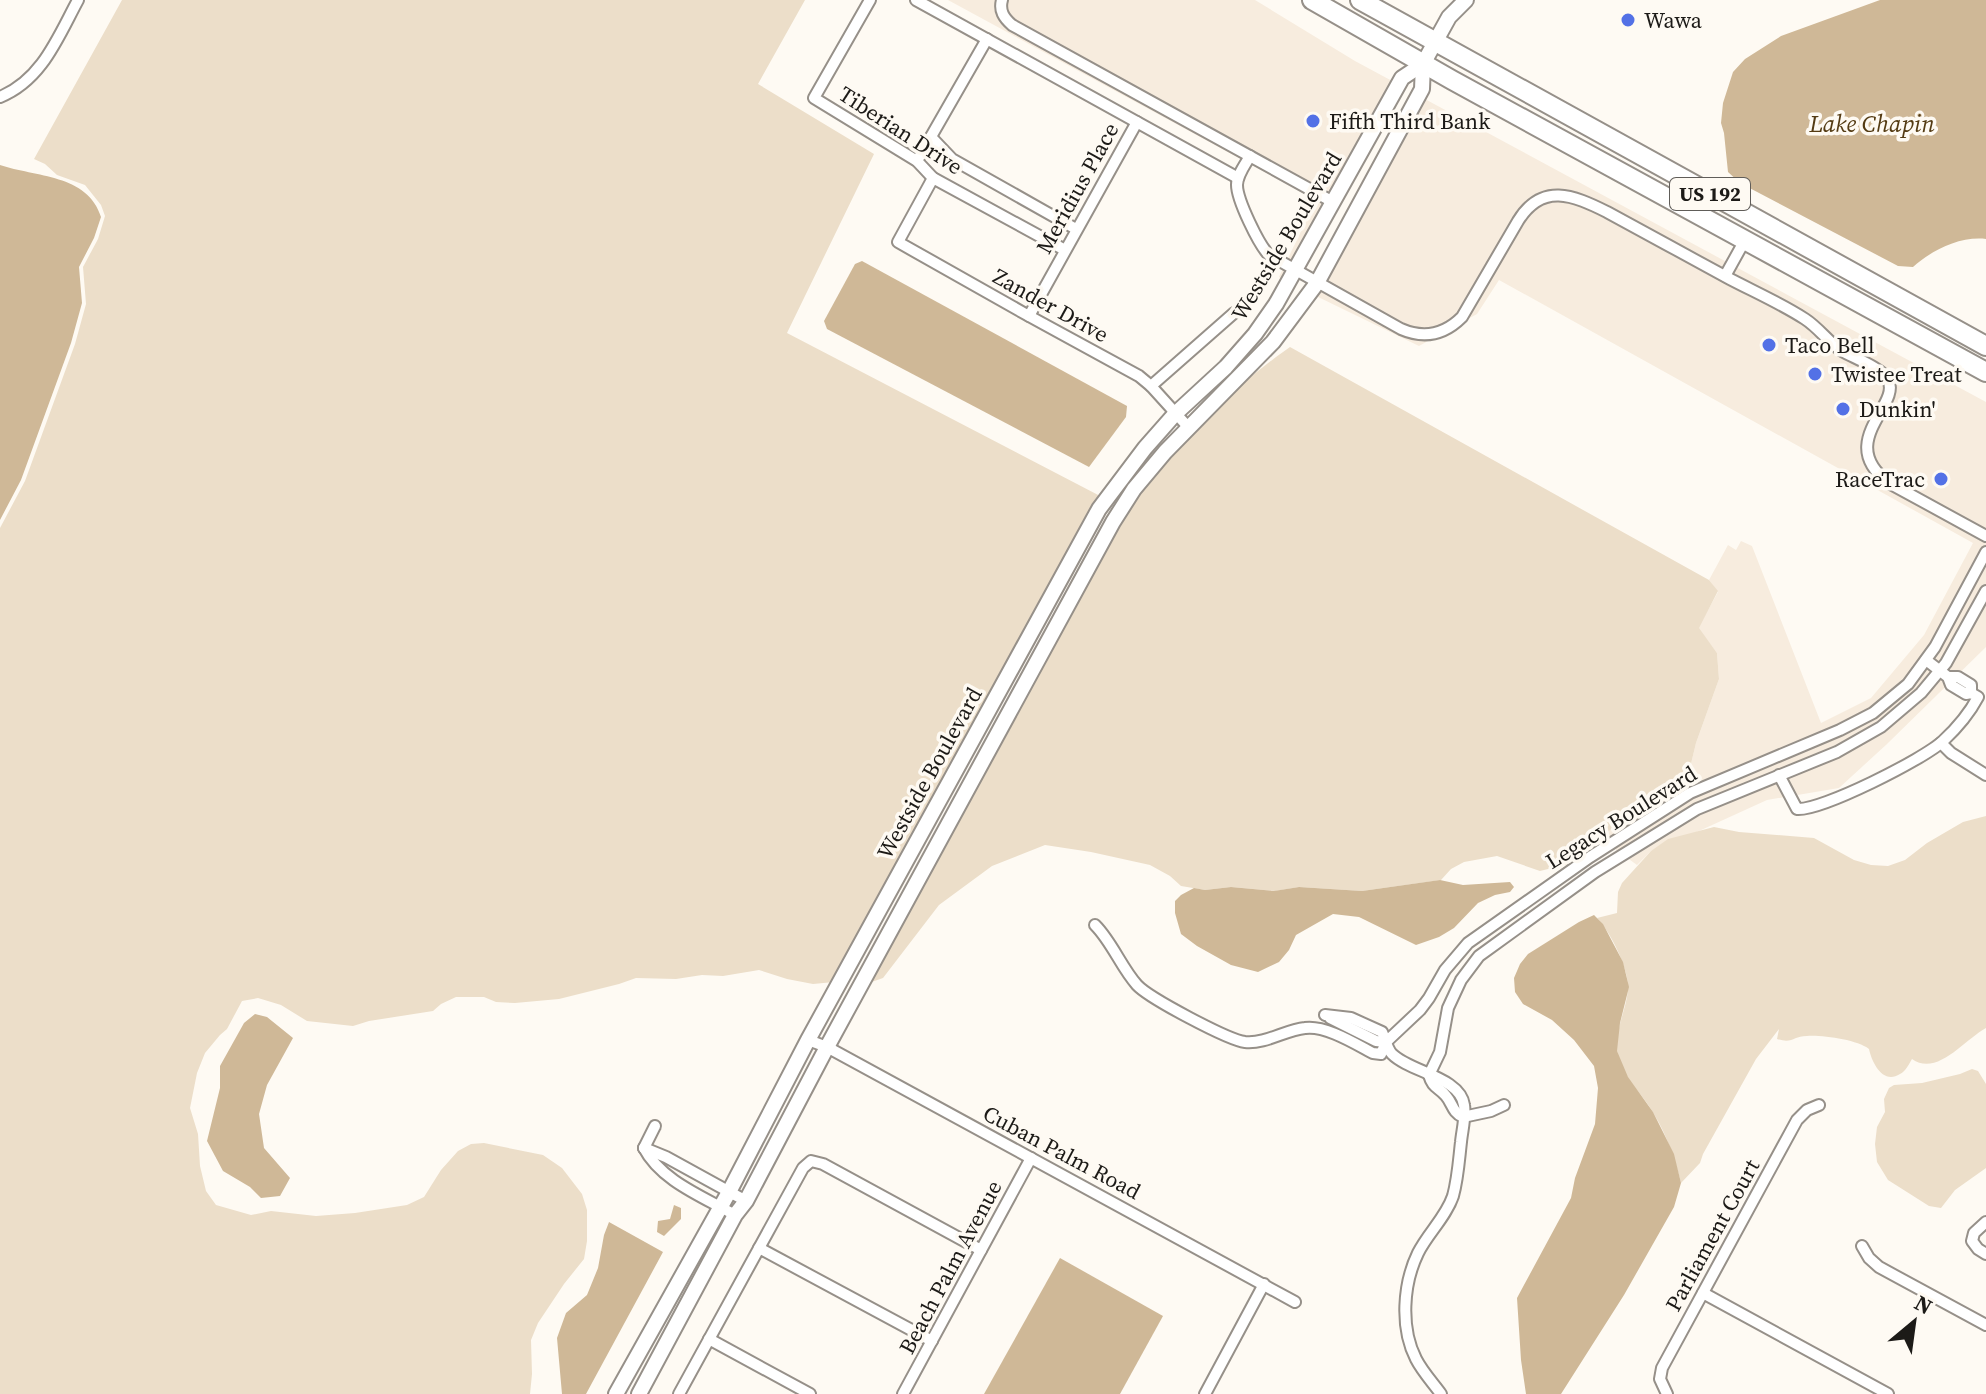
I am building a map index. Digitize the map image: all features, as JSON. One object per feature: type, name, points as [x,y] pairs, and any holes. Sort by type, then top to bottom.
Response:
[{"type":"highway","name":"US 192","points":[[1312,0],[1986,372]]},
{"type":"highway","name":"US 192","points":[[1360,0],[1986,346]]},
{"type":"highway","points":[[1745,240],[1760,236],[1786,236]]},
{"type":"street","points":[[0,97],[21,86],[37,71],[78,0]]},
{"type":"street","name":"Tiberian Drive","points":[[870,0],[814,98],[917,161],[933,178],[1065,250]]},
{"type":"street","points":[[916,0],[1238,178]]},
{"type":"street","points":[[1002,0],[1003,14],[1012,25],[1333,202]]},
{"type":"street","points":[[1423,64],[1449,17],[1466,0]]},
{"type":"street","points":[[917,161],[987,39]]},
{"type":"street","name":"Westside Boulevard","points":[[616,1394],[729,1192],[808,1040],[1099,509],[1175,414],[1226,367],[1255,334],[1295,271],[1402,78],[1423,64]]},
{"type":"street","name":"Westside Boulevard","points":[[639,1394],[1113,522],[1134,489],[1165,452],[1273,342],[1317,283],[1422,89],[1423,64]]},
{"type":"street","name":"Meridius Place","points":[[1029,316],[1137,122]]},
{"type":"street","name":"Tiberian Drive","points":[[931,137],[952,159],[1076,229]]},
{"type":"street","points":[[1250,156],[1238,178],[1239,196],[1261,246],[1269,255],[1409,333],[1439,333],[1456,324],[1468,309],[1525,210],[1542,198],[1558,195],[1592,205],[1806,319],[1840,349],[1884,375],[1890,384],[1889,394],[1868,437],[1873,465],[1889,483],[1986,536]]},
{"type":"street","name":"Zander Drive","points":[[933,178],[898,242],[1139,376],[1189,428]]},
{"type":"street","points":[[1725,276],[1745,240]]},
{"type":"street","points":[[1151,386],[1234,313]]},
{"type":"street","name":"Legacy Boulevard","points":[[1386,1042],[1420,1010],[1445,970],[1468,943],[1578,865],[1690,793],[1873,713],[1908,684],[1926,660],[1986,552]]},
{"type":"street","name":"Legacy Boulevard","points":[[1429,1075],[1440,1052],[1448,1008],[1461,980],[1479,956],[1595,872],[1697,809],[1837,752],[1881,727],[1944,674],[1946,663],[1986,591]]},
{"type":"street","points":[[1926,660],[1944,674],[1951,685],[1966,694],[1974,695],[1986,687]]},
{"type":"street","points":[[1779,775],[1797,809],[1813,808],[1896,772],[1941,743],[1971,712],[1974,695]]},
{"type":"street","points":[[1941,743],[1986,775]]},
{"type":"street","points":[[1095,925],[1139,987],[1228,1037],[1246,1042],[1305,1028],[1326,1029],[1373,1053],[1381,1054],[1386,1042]]},
{"type":"street","points":[[1326,1029],[1325,1015],[1351,1018],[1382,1032],[1392,1053],[1438,1077],[1459,1093],[1464,1105],[1453,1198],[1419,1252],[1406,1292],[1409,1337],[1416,1360],[1441,1394]]},
{"type":"street","name":"Cuban Palm Road","points":[[808,1040],[827,1047],[1295,1302]]},
{"type":"street","points":[[1463,1117],[1504,1105]]},
{"type":"street","name":"Parliament Court","points":[[1667,1394],[1660,1379],[1662,1368],[1797,1120],[1807,1110],[1819,1105]]},
{"type":"street","points":[[644,1148],[655,1126]]},
{"type":"street","points":[[644,1148],[746,1201]]},
{"type":"street","points":[[644,1148],[661,1171],[735,1215]]},
{"type":"street","name":"Beach Palm Avenue","points":[[903,1394],[1031,1158]]},
{"type":"street","points":[[679,1394],[808,1163],[816,1161],[981,1250]]},
{"type":"street","points":[[682,1185],[690,1170]]},
{"type":"street","points":[[1986,1222],[1974,1233],[1972,1241],[1986,1254]]},
{"type":"street","points":[[1862,1246],[1879,1267],[1986,1325]]},
{"type":"street","points":[[759,1248],[932,1341]]},
{"type":"street","points":[[1205,1394],[1264,1284]]},
{"type":"street","points":[[1703,1293],[1888,1394]]},
{"type":"street","points":[[709,1339],[810,1394]]},
{"type":"shaded area","points":[[122,0],[805,0],[758,84],[874,154],[787,333],[1102,497],[834,982],[813,984],[759,970],[723,976],[636,978],[559,999],[515,1003],[496,1002],[484,997],[456,997],[433,1011],[353,1026],[307,1021],[281,1005],[258,998],[242,1001],[227,1029],[205,1053],[197,1073],[190,1108],[198,1134],[200,1166],[206,1191],[216,1205],[251,1215],[271,1211],[316,1216],[407,1205],[424,1197],[441,1170],[458,1151],[471,1144],[484,1143],[543,1155],[562,1168],[582,1194],[587,1210],[587,1241],[584,1259],[538,1323],[531,1340],[530,1394],[0,1394],[0,528],[25,481],[75,344],[86,304],[83,267],[98,239],[105,216],[101,205],[85,185],[57,175],[34,159]]},
{"type":"shaded area","points":[[948,0],[1255,0],[1394,82],[1285,280],[1279,277],[1316,200]]},
{"type":"shaded area","points":[[1423,98],[1986,402],[1986,647],[1839,788],[1767,800],[1651,851],[1637,865],[1600,838],[1645,801],[1670,791],[1678,778],[1690,768],[1719,679],[1717,653],[1698,628],[1718,592],[1709,580],[1728,545],[1736,550],[1741,541],[1752,546],[1821,723],[1871,698],[1924,635],[1973,543],[1499,280],[1477,314],[1419,346],[1314,295]]},
{"type":"shaded area","points":[[1290,347],[1709,580],[1718,591],[1699,628],[1717,653],[1719,679],[1690,768],[1660,799],[1651,803],[1645,801],[1568,864],[1540,871],[1497,856],[1464,862],[1451,869],[1441,880],[1362,891],[1299,887],[1275,891],[1231,887],[1205,890],[1181,886],[1150,865],[1045,845],[992,866],[939,905],[883,978],[866,984],[1137,492],[1168,455],[1231,392]]},
{"type":"shaded area","points":[[1986,816],[1986,1028],[1941,1060],[1921,1063],[1912,1059],[1902,1073],[1894,1077],[1879,1071],[1869,1049],[1864,1046],[1822,1036],[1782,1040],[1777,1039],[1779,1029],[1756,1059],[1700,1163],[1681,1183],[1663,1131],[1627,1076],[1617,1051],[1628,982],[1618,952],[1597,918],[1617,913],[1618,892],[1622,883],[1651,851],[1668,839],[1714,827],[1814,838],[1854,860],[1888,866],[1905,860],[1963,822]]},
{"type":"shaded area","points":[[1972,1069],[1978,1071],[1986,1084],[1986,1168],[1955,1190],[1941,1208],[1929,1206],[1888,1180],[1877,1162],[1875,1144],[1877,1127],[1885,1112],[1884,1099],[1894,1085],[1922,1083]]},
{"type":"water","name":"Lake Chapin","points":[[1880,0],[1986,0],[1986,239],[1966,240],[1947,246],[1913,267],[1898,266],[1740,183],[1728,172],[1721,123],[1723,103],[1733,72],[1745,59],[1781,36]]},
{"type":"water","points":[[0,165],[73,185],[85,192],[101,217],[79,267],[82,303],[71,343],[21,480],[0,520]]},
{"type":"water","points":[[862,261],[1127,406],[1126,417],[1089,467],[827,329],[824,321],[855,264]]},
{"type":"water","points":[[1440,880],[1463,885],[1510,882],[1514,887],[1510,892],[1478,903],[1454,928],[1439,937],[1416,945],[1359,917],[1333,914],[1296,935],[1279,962],[1258,972],[1231,965],[1197,946],[1181,934],[1175,913],[1175,901],[1194,888],[1274,891],[1299,887],[1362,891]]},
{"type":"water","points":[[1594,915],[1603,924],[1623,962],[1629,987],[1617,1051],[1628,1077],[1653,1112],[1674,1154],[1681,1183],[1674,1207],[1624,1295],[1561,1394],[1526,1394],[1517,1298],[1571,1198],[1595,1124],[1598,1088],[1594,1066],[1574,1040],[1552,1020],[1523,1004],[1515,992],[1514,978],[1528,954]]},
{"type":"water","points":[[255,1014],[267,1017],[293,1038],[267,1085],[259,1114],[264,1148],[290,1178],[280,1196],[261,1198],[250,1187],[223,1171],[207,1141],[220,1088],[220,1066],[244,1023]]},
{"type":"water","points":[[674,1205],[681,1208],[681,1219],[664,1236],[657,1232],[658,1221],[670,1219]]},
{"type":"water","points":[[609,1222],[663,1252],[586,1394],[562,1394],[557,1338],[566,1313],[587,1295],[598,1268]]},
{"type":"water","points":[[1060,1258],[1163,1316],[1120,1394],[984,1394]]},
{"type":"place","name":"Wawa","points":[[1628,20]]},
{"type":"place","name":"Fifth Third Bank","points":[[1313,121]]},
{"type":"place","name":"Taco Bell","points":[[1769,345]]},
{"type":"place","name":"Twistee Treat","points":[[1815,374]]},
{"type":"place","name":"Dunkin'","points":[[1843,409]]},
{"type":"place","name":"RaceTrac","points":[[1941,479]]}]
